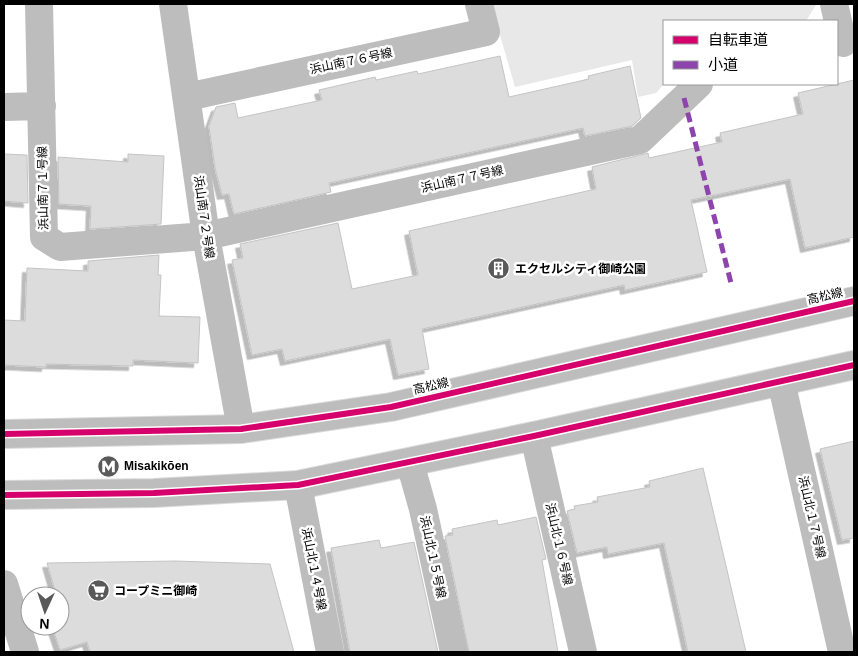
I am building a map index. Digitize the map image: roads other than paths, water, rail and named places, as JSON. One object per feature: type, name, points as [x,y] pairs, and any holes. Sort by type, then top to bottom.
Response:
[{"type":"street","name":"浜山南７１号線","points":[[39,4],[44,237],[60,247],[206,236]]},
{"type":"street","name":"浜山南７２号線","points":[[173,4],[206,236],[241,429]]},
{"type":"street","name":"浜山南７６号線","points":[[187,96],[486,32],[479,4]]},
{"type":"street","points":[[834,4],[845,42]]},
{"type":"street","name":"浜山南７７号線","points":[[206,236],[640,140],[698,85]]},
{"type":"street","points":[[4,107],[42,106]]},
{"type":"street","name":"高松線","points":[[4,434],[241,429],[392,407],[854,302]]},
{"type":"street","points":[[4,495],[154,493],[298,485],[410,463],[854,365]]},
{"type":"street","name":"浜山北１７号線","points":[[781,381],[842,652]]},
{"type":"street","name":"浜山北１６号線","points":[[534,436],[583,652]]},
{"type":"street","name":"浜山北１５号線","points":[[410,463],[454,652]]},
{"type":"street","name":"浜山北１４号線","points":[[298,485],[330,652]]},
{"type":"street","points":[[4,584],[25,652]]},
{"type":"place","name":"エクセルシティ御崎公園","points":[[499,269]]},
{"type":"place","name":"Misakikōen","points":[[108,466]]},
{"type":"place","name":"コープミニ御崎","points":[[98,591]]}]
